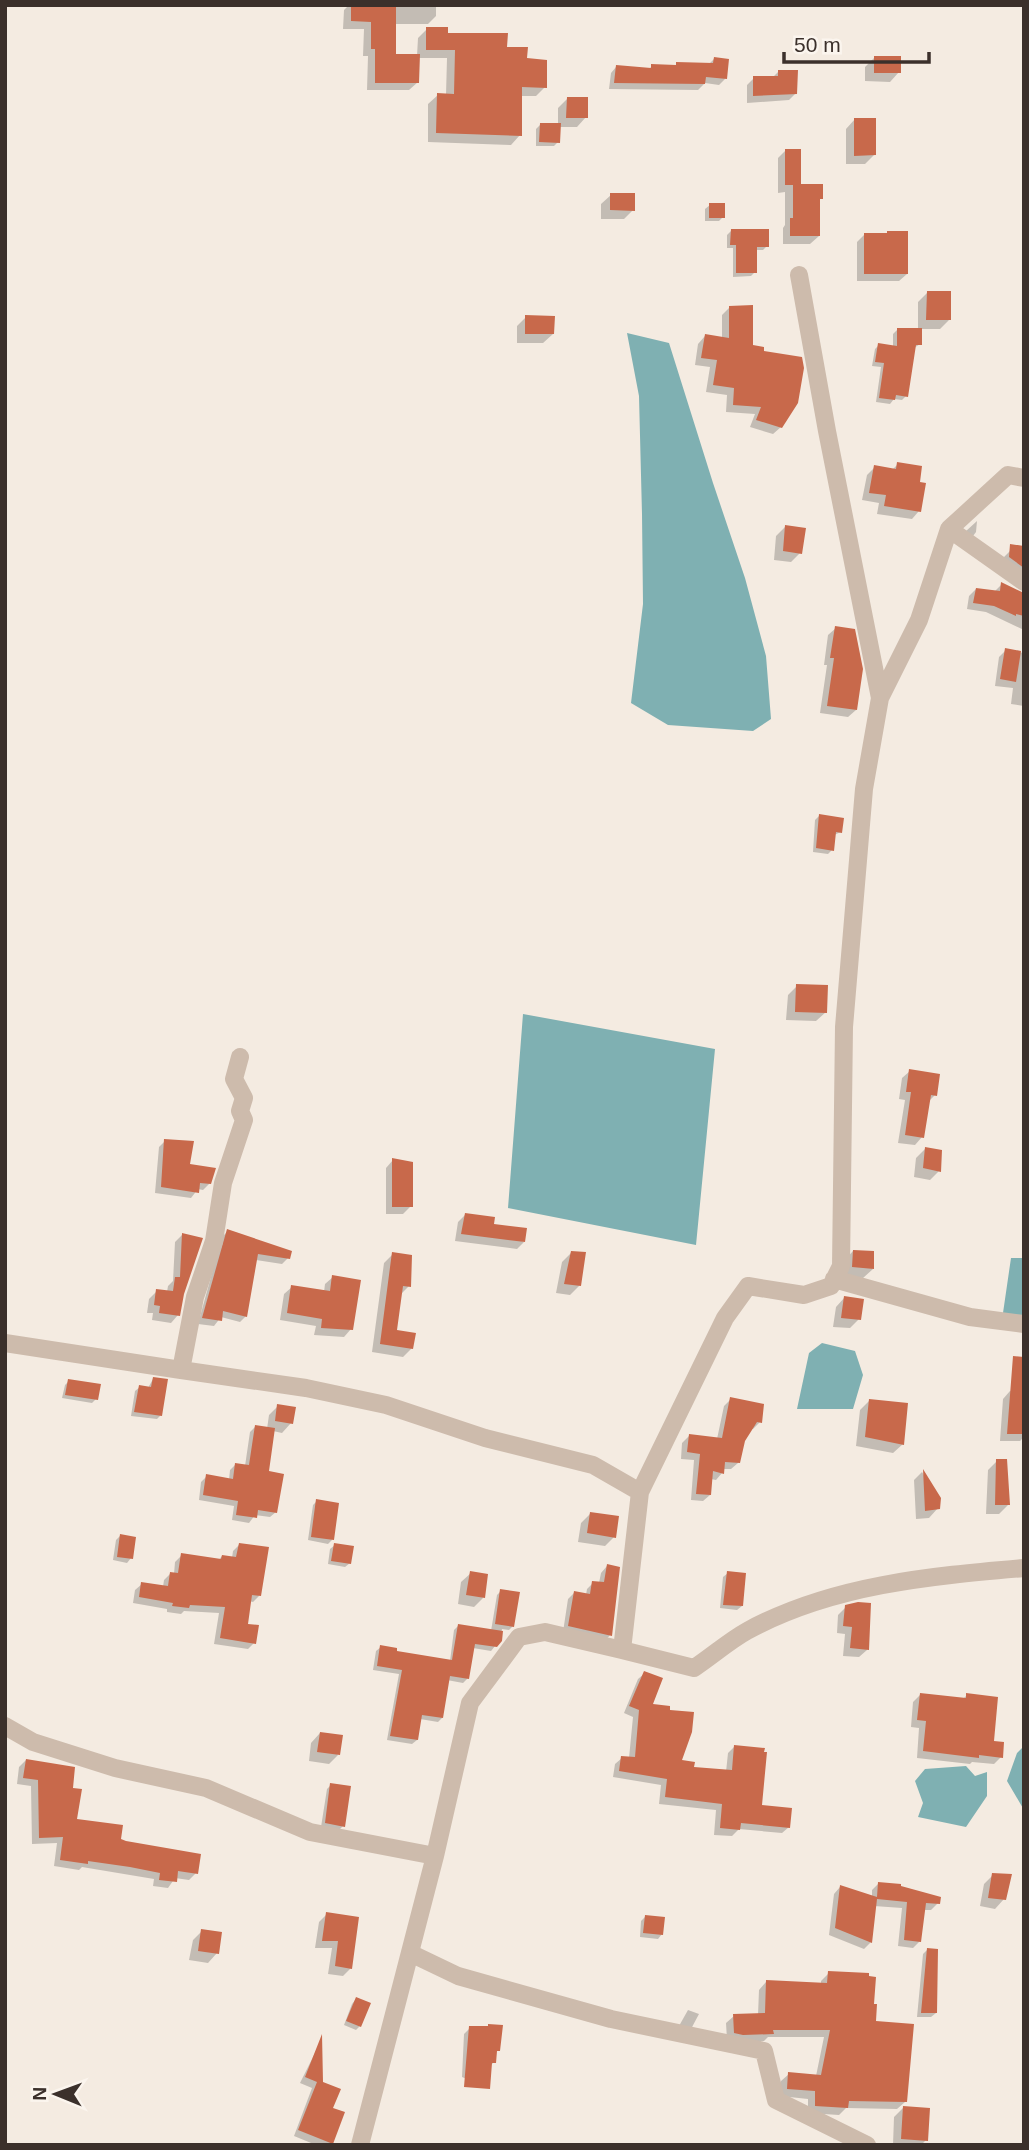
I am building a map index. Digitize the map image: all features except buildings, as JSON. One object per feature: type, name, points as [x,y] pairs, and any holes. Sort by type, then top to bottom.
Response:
[{"type":"street","points":[[799,275],[880,698]]},
{"type":"street","points":[[622,1650],[639,1492],[724,1318],[748,1286],[804,1295],[831,1286],[841,1266],[845,1014],[863,789],[880,698],[919,620],[949,528],[1008,475],[1024,478]]},
{"type":"street","points":[[949,528],[1024,582]]},
{"type":"street","points":[[181,1370],[195,1297],[214,1241],[223,1183],[244,1121],[240,1111],[244,1098],[234,1079],[240,1057]]},
{"type":"street","points":[[834,1279],[970,1317],[1024,1324]]},
{"type":"street","points":[[5,1343],[306,1388],[386,1405],[485,1438],[593,1465],[639,1492]]},
{"type":"street","points":[[360,2145],[435,1856],[470,1703],[519,1637],[545,1632],[694,1668],[746,1631],[801,1605],[888,1584],[952,1574],[1024,1568]]},
{"type":"street","points":[[5,1726],[33,1742],[115,1768],[206,1788],[310,1832],[435,1856]]},
{"type":"street","points":[[410,1954],[458,1976],[598,2016],[764,2050],[776,2100],[867,2145]]},
{"type":"water","points":[[627,333],[669,343],[745,578],[766,656],[771,719],[753,731],[668,725],[631,703],[643,604],[639,396]]},
{"type":"water","points":[[523,1014],[715,1049],[696,1245],[508,1208]]},
{"type":"water","points":[[1011,1258],[1024,1258],[1024,1316],[1003,1313]]},
{"type":"water","points":[[822,1343],[855,1351],[863,1375],[853,1409],[797,1409],[809,1353]]},
{"type":"water","points":[[1024,1746],[1024,1810],[1007,1781],[1017,1753]]},
{"type":"water","points":[[966,1766],[975,1776],[987,1772],[987,1796],[966,1827],[918,1817],[923,1803],[915,1781],[925,1769]]}]
